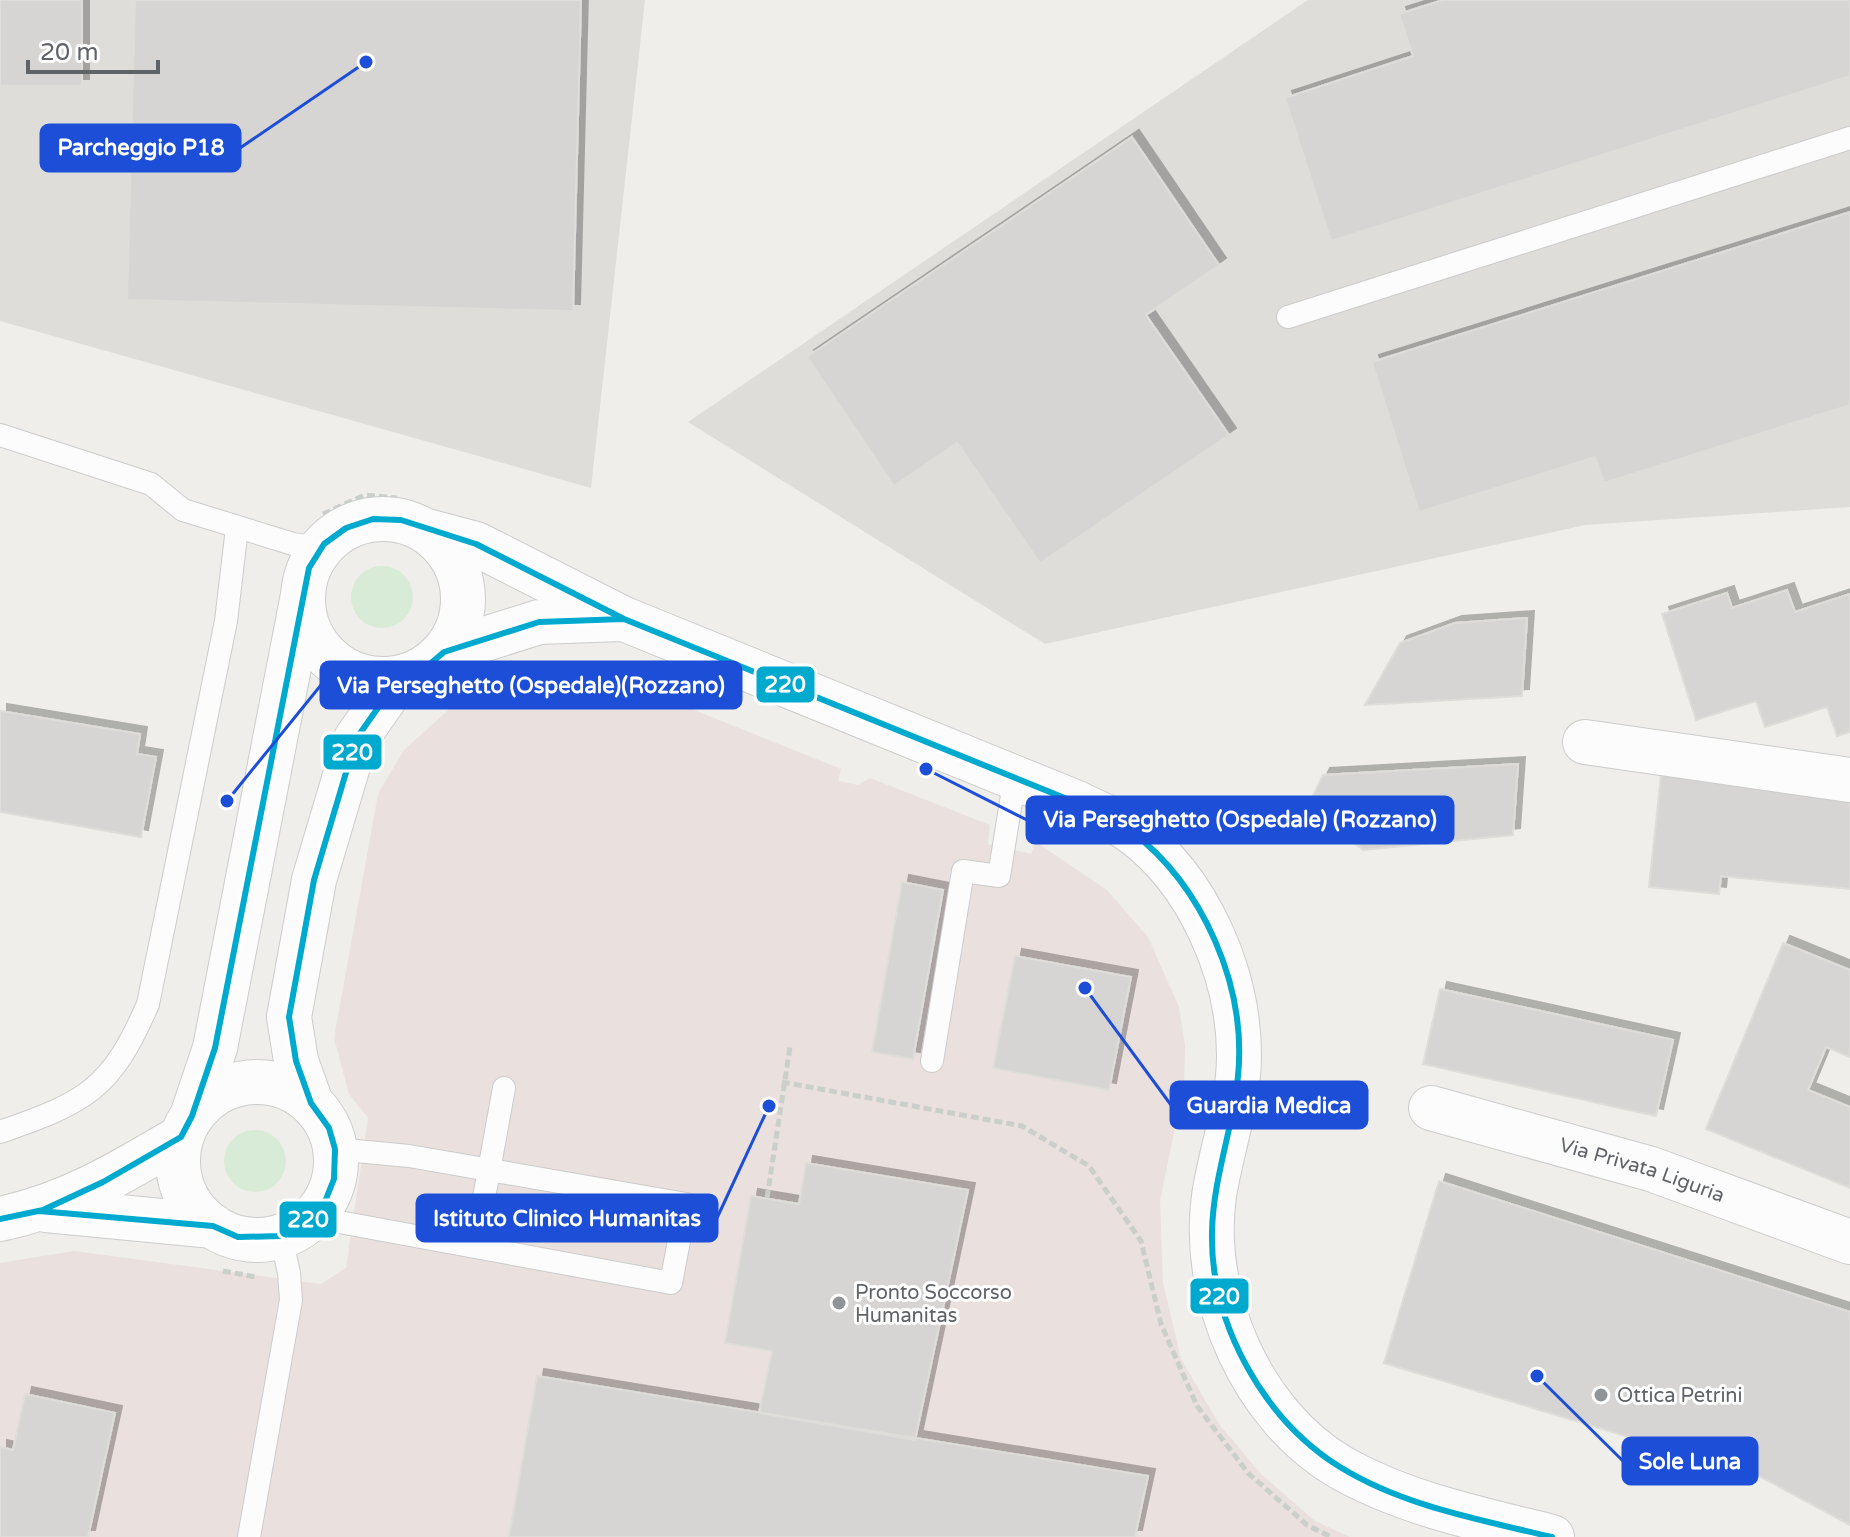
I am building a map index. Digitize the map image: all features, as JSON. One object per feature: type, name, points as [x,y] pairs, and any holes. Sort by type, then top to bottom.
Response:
[{"type":"street","points":[[399,678],[356,739],[314,880],[289,1017],[296,1061],[311,1103],[329,1128],[335,1149],[334,1179],[326,1199],[296,1227],[238,1237],[213,1226],[198,1213],[184,1192],[178,1168],[187,1126],[215,1048],[309,568],[320,548],[346,528],[373,519],[401,520],[427,531],[476,544],[624,619],[1015,777],[1131,830],[1171,869],[1199,907],[1221,961],[1235,1010],[1239,1059],[1233,1106],[1214,1198],[1213,1257],[1225,1318],[1253,1375],[1281,1419],[1337,1465],[1381,1489],[1456,1513],[1552,1537]]},
{"type":"street","points":[[303,595],[312,638],[331,660],[370,679],[399,678],[424,669],[444,652],[458,628],[464,602],[460,574],[447,549],[427,531]]},
{"type":"street","points":[[444,652],[539,622],[624,619]]},
{"type":"street","points":[[1585,742],[1850,780]]},
{"type":"street","points":[[0,1219],[43,1210],[103,1182],[187,1126],[220,1092],[246,1083],[275,1084],[311,1103]]},
{"type":"street","name":"Via Privata Liguria","points":[[1431,1108],[1651,1169],[1850,1242]]},
{"type":"street","points":[[43,1210],[213,1226]]},
{"type":"lane","points":[[1288,317],[1850,138]]},
{"type":"lane","points":[[0,435],[151,484],[183,510],[293,544],[320,548]]},
{"type":"lane","points":[[0,1132],[71,1107],[105,1079],[129,1047],[148,1004],[226,621],[237,528]]},
{"type":"lane","points":[[932,1061],[963,871],[999,876],[1015,777]]},
{"type":"lane","points":[[475,1247],[504,1088]]},
{"type":"lane","points":[[249,1537],[291,1300],[296,1227],[475,1247],[671,1283],[686,1204],[490,1169],[335,1149]]},
{"type":"path","points":[[767,1198],[782,1082],[790,1047]]},
{"type":"path","points":[[782,1082],[1022,1126],[1089,1166],[1141,1241],[1161,1324],[1197,1406],[1248,1473],[1307,1525],[1331,1537]]},
{"type":"shaded area","points":[[0,0],[645,0],[591,488],[0,321]]},
{"type":"shaded area","points":[[1308,0],[1850,0],[1850,507],[1585,525],[1045,644],[688,422]]},
{"type":"shaded area","points":[[582,665],[841,769],[838,781],[858,785],[870,778],[990,825],[988,844],[1031,854],[1036,842],[1107,890],[1148,937],[1179,1007],[1185,1045],[1184,1083],[1160,1201],[1163,1283],[1181,1359],[1219,1424],[1261,1474],[1315,1521],[1350,1537],[0,1537],[0,1263],[74,1251],[321,1284],[346,1268],[368,1118],[349,1094],[334,1038],[378,794],[404,750],[476,685],[524,667]]},
{"type":"green space","points":[[376,566],[388,566],[404,575],[411,585],[411,609],[404,619],[388,628],[376,628],[356,614],[351,603],[351,591],[365,571]]},
{"type":"green space","points":[[255,1130],[267,1132],[277,1139],[284,1149],[284,1173],[277,1183],[267,1190],[255,1192],[243,1190],[233,1183],[226,1173],[224,1161],[226,1149],[233,1139],[243,1132]]},
{"type":"building","points":[[0,0],[82,0],[82,86],[0,86]]},
{"type":"building","points":[[135,0],[581,0],[573,311],[127,300]]},
{"type":"building","points":[[1443,0],[1850,0],[1850,76],[1331,241],[1285,98],[1413,56],[1399,14]]},
{"type":"building","points":[[1132,137],[1219,265],[1146,315],[1229,435],[1040,563],[957,443],[894,486],[807,357]]},
{"type":"building","points":[[1850,212],[1850,405],[1604,483],[1595,457],[1419,512],[1372,362]]},
{"type":"building","points":[[1787,590],[1795,612],[1850,594],[1850,732],[1837,736],[1827,707],[1765,727],[1756,701],[1696,720],[1662,614],[1727,593],[1732,608]]},
{"type":"building","points":[[1527,618],[1522,696],[1365,705],[1400,643],[1455,623]]},
{"type":"building","points":[[0,711],[140,734],[137,754],[156,757],[141,837],[0,812]]},
{"type":"building","points":[[1518,764],[1513,835],[1363,850],[1308,806],[1323,775]]},
{"type":"building","points":[[1661,775],[1850,795],[1850,889],[1721,876],[1719,894],[1649,887]]},
{"type":"building","points":[[902,882],[943,890],[913,1059],[872,1052]]},
{"type":"building","points":[[1783,943],[1850,970],[1850,1057],[1826,1047],[1808,1090],[1850,1107],[1850,1188],[1706,1129]]},
{"type":"building","points":[[1015,956],[1131,977],[1109,1090],[993,1068]]},
{"type":"building","points":[[1440,989],[1673,1040],[1656,1116],[1423,1064]]},
{"type":"building","name":"Pronto Soccorso Humanitas","points":[[806,1163],[968,1190],[915,1440],[759,1413],[772,1351],[725,1343],[751,1196],[799,1204]]},
{"type":"building","points":[[1439,1181],[1850,1312],[1850,1525],[1761,1477],[1384,1363]]},
{"type":"building","points":[[537,1376],[1148,1476],[1135,1537],[509,1537]]},
{"type":"building","points":[[25,1394],[115,1413],[88,1537],[0,1537],[0,1447],[13,1450]]},
{"type":"transit line","name":"220","points":[[0,1219],[43,1210],[103,1182],[181,1137],[192,1116],[215,1048],[309,568],[324,544],[346,528],[373,519],[401,520],[476,544],[624,619],[1077,803],[1131,831],[1157,854],[1199,909],[1215,940],[1235,1007],[1239,1042],[1238,1076],[1216,1192],[1212,1232],[1220,1300],[1246,1366],[1287,1423],[1312,1447],[1364,1481],[1416,1502],[1552,1537]]},
{"type":"transit line","name":"220","points":[[39,1211],[213,1226],[238,1237],[281,1236],[312,1217],[326,1199],[334,1179],[335,1149],[329,1128],[311,1103],[296,1061],[289,1017],[314,880],[356,739],[399,678],[424,669],[444,652],[539,622],[624,619],[634,623]]},
{"type":"place","name":"Parcheggio P18","points":[[366,62]]},
{"type":"place","name":"Via Perseghetto (Ospedale) (Rozzano)","points":[[926,769]]},
{"type":"place","name":"Via Perseghetto (Ospedale)(Rozzano)","points":[[227,801]]},
{"type":"place","name":"Guardia Medica","points":[[1085,988]]},
{"type":"place","name":"Istituto Clinico Humanitas","points":[[769,1106]]},
{"type":"place","name":"Pronto Soccorso Humanitas","points":[[839,1303]]},
{"type":"place","name":"Sole Luna","points":[[1537,1376]]},
{"type":"place","name":"Ottica Petrini","points":[[1601,1395]]}]
